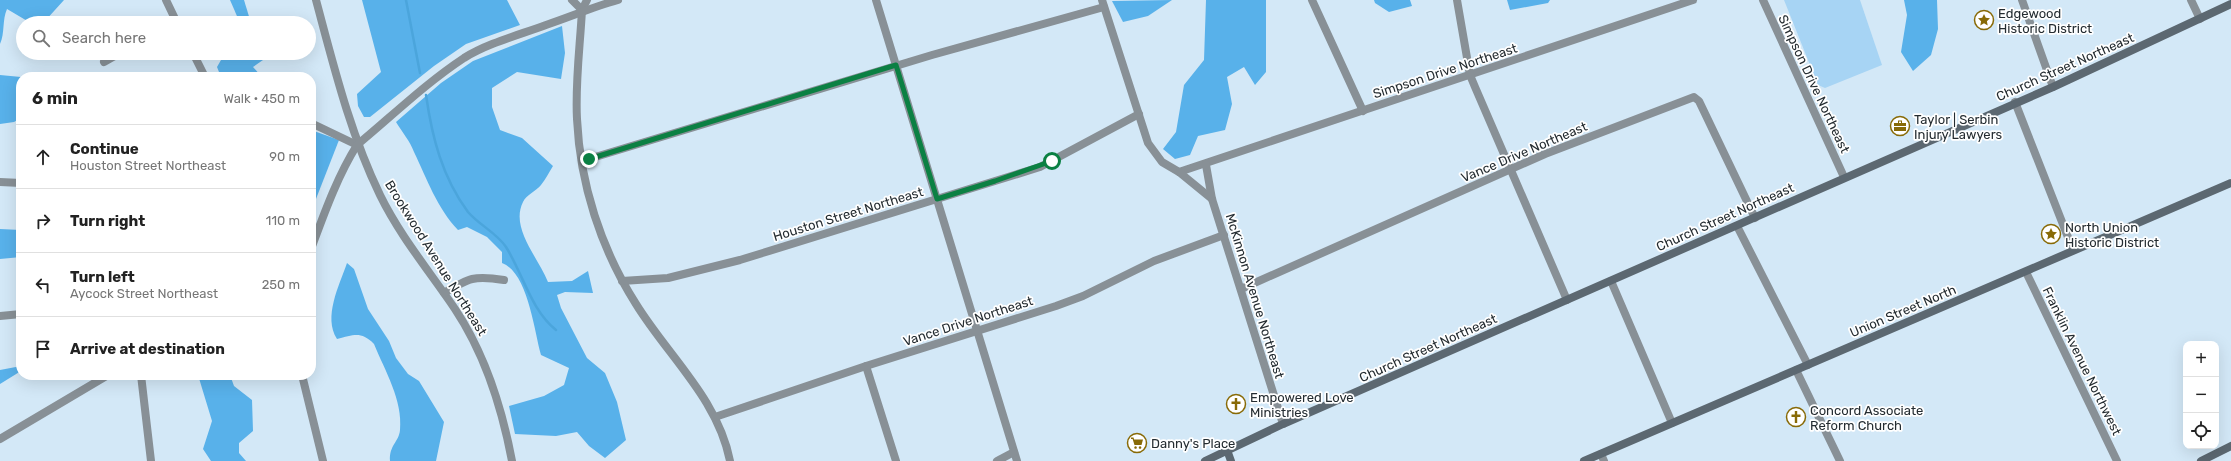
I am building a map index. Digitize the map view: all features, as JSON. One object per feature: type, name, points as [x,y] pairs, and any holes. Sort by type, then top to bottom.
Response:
[{"type":"main road","name":"Church Street Northeast","points":[[1205,461],[1283,424],[2053,86],[2231,4]]},
{"type":"main road","name":"Union Street North","points":[[1584,461],[1603,457],[1672,423],[2231,183]]},
{"type":"main road","points":[[2202,461],[2231,446]]},
{"type":"main road","points":[[1227,450],[1231,461]]},
{"type":"street","points":[[166,0],[174,16]]},
{"type":"street","name":"Brookwood Avenue Northeast","points":[[316,0],[343,100],[357,145],[381,197],[464,324],[487,371],[505,426],[512,461]]},
{"type":"street","points":[[572,0],[582,10]]},
{"type":"street","points":[[587,0],[582,10],[576,90],[577,119],[582,161],[593,213],[622,281],[636,305],[696,386],[715,417],[730,461]]},
{"type":"street","points":[[316,236],[327,206],[349,158],[357,145],[443,72],[466,57],[504,40],[571,17],[582,10],[618,0]]},
{"type":"street","points":[[876,0],[1017,461]]},
{"type":"street","points":[[1312,0],[1363,111]]},
{"type":"street","points":[[1457,0],[1470,75],[1567,300]]},
{"type":"street","name":"Simpson Drive Northeast","points":[[1206,165],[1693,0]]},
{"type":"street","name":"Simpson Drive Northeast","points":[[1763,0],[1844,177]]},
{"type":"street","points":[[2022,0],[2053,86]]},
{"type":"street","points":[[2191,0],[2200,19]]},
{"type":"street","points":[[582,161],[1103,3],[1148,143],[1156,156],[1162,162],[1179,172],[1212,199]]},
{"type":"street","points":[[104,62],[108,60]]},
{"type":"street","points":[[196,60],[202,72]]},
{"type":"street","name":"Vance Drive Northeast","points":[[1241,289],[1545,154],[1694,97],[1699,101],[1755,218]]},
{"type":"street","points":[[2015,102],[2073,250]]},
{"type":"street","name":"Houston Street Northeast","points":[[622,281],[668,278],[740,260],[1040,167],[1138,114]]},
{"type":"street","points":[[316,125],[357,145]]},
{"type":"street","points":[[1179,172],[1206,165]]},
{"type":"street","name":"McKinnon Avenue Northeast","points":[[1206,165],[1212,199],[1283,424]]},
{"type":"street","points":[[0,182],[16,183]]},
{"type":"street","points":[[1736,226],[1808,365]]},
{"type":"street","name":"Vance Drive Northeast","points":[[715,417],[866,366],[1083,296],[1154,261],[1224,236]]},
{"type":"street","name":"Franklin Avenue Northwest","points":[[2026,272],[2117,461]]},
{"type":"street","points":[[444,293],[467,279],[482,276],[504,280]]},
{"type":"street","points":[[1611,281],[1672,423]]},
{"type":"street","points":[[0,316],[16,314]]},
{"type":"street","points":[[866,366],[896,461]]},
{"type":"street","points":[[1796,370],[1840,461]]},
{"type":"street","points":[[0,439],[100,380]]},
{"type":"street","points":[[142,380],[151,461]]},
{"type":"street","points":[[303,380],[323,461]]},
{"type":"street","points":[[997,461],[1014,452]]},
{"type":"shaded area","points":[[0,0],[64,0],[50,16],[19,16],[7,9],[0,44]]},
{"type":"shaded area","points":[[230,0],[244,0],[249,16],[237,16]]},
{"type":"shaded area","points":[[362,0],[507,0],[520,25],[466,44],[434,66],[370,117],[364,117],[358,106],[357,94],[381,72]]},
{"type":"shaded area","points":[[1172,0],[1148,16],[1123,22],[1112,1]]},
{"type":"shaded area","points":[[1206,0],[1266,0],[1266,72],[1255,85],[1244,67],[1227,77],[1232,104],[1225,130],[1198,136],[1190,155],[1175,159],[1163,149],[1176,132],[1184,85],[1204,60]]},
{"type":"shaded area","points":[[1374,0],[1410,0],[1412,6],[1389,12],[1375,3]]},
{"type":"shaded area","points":[[1507,0],[1550,0],[1548,3],[1510,10]]},
{"type":"shaded area","points":[[1784,0],[1860,0],[1882,65],[1825,88],[1818,85]]},
{"type":"shaded area","points":[[1904,0],[1937,0],[1938,29],[1931,55],[1913,71],[1901,52],[1907,15]]},
{"type":"shaded area","points":[[562,26],[565,53],[561,79],[517,72],[492,88],[492,107],[500,130],[522,138],[553,166],[541,185],[524,200],[520,212],[520,222],[527,242],[548,282],[572,281],[588,271],[593,293],[565,292],[557,295],[561,308],[587,358],[605,373],[617,402],[626,440],[605,458],[589,446],[577,432],[556,436],[515,434],[509,406],[544,396],[564,385],[569,368],[541,355],[529,303],[518,278],[511,269],[502,263],[502,252],[487,237],[467,227],[458,230],[438,203],[410,144],[396,122],[441,83],[473,61]]},
{"type":"shaded area","points":[[221,60],[263,60],[253,67],[258,72],[219,72],[217,67]]},
{"type":"shaded area","points":[[0,75],[16,77],[16,121],[0,124]]},
{"type":"shaded area","points":[[316,132],[339,140],[316,199]]},
{"type":"shaded area","points":[[0,229],[16,230],[16,257],[0,259]]},
{"type":"shaded area","points":[[347,263],[354,269],[368,309],[389,341],[396,358],[408,374],[419,381],[444,422],[436,461],[390,461],[392,447],[398,438],[400,430],[400,419],[396,397],[388,375],[374,344],[365,337],[357,335],[337,339],[333,330],[332,311],[334,301]]},
{"type":"shaded area","points":[[16,367],[16,374],[0,384],[0,370]]},
{"type":"shaded area","points":[[200,380],[232,380],[234,386],[252,400],[253,431],[239,443],[239,453],[246,461],[211,461],[203,449],[212,421]]},
{"type":"waterway","points":[[406,0],[420,73]]},
{"type":"waterway","points":[[426,95],[435,141],[451,185],[468,212],[498,237],[506,247],[540,312],[547,322],[556,330]]},
{"type":"place","name":"Edgewood Historic District","points":[[1984,20]]},
{"type":"place","name":"Taylor | Serbin Injury Lawyers","points":[[1900,126]]},
{"type":"place","name":"North Union Historic District","points":[[2051,234]]},
{"type":"place","name":"Empowered Love Ministries","points":[[1236,404]]},
{"type":"place","name":"Concord Associate Reform Church","points":[[1796,417]]},
{"type":"place","name":"Danny's Place","points":[[1137,443]]},
{"type":"route","points":[[589,159],[896,65],[937,199],[1040,167],[1052,161]]}]
